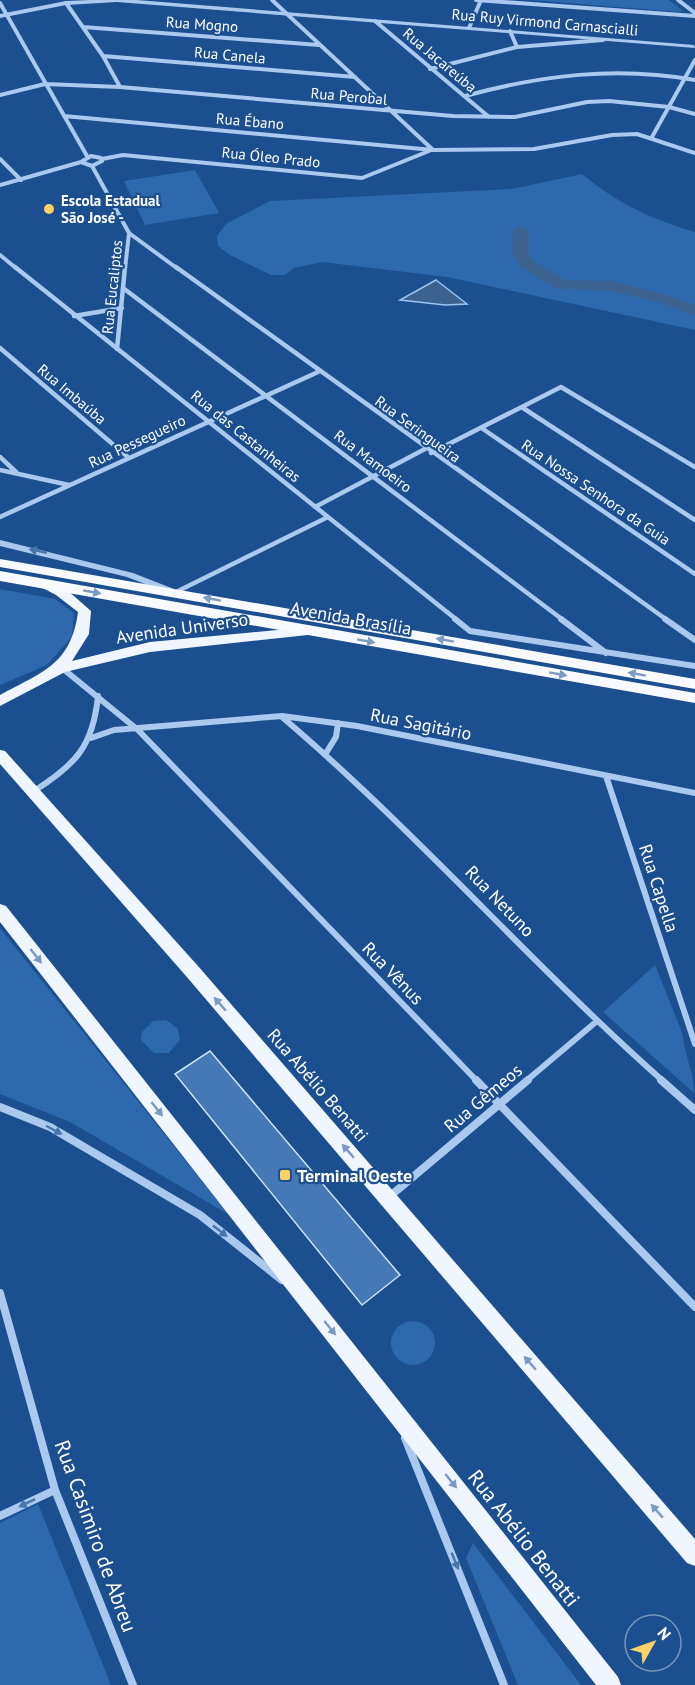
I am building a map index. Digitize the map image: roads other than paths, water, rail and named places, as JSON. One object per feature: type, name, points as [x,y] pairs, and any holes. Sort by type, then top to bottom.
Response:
[{"type":"highway","name":"Avenida Brasília","points":[[0,562],[695,684]]},
{"type":"highway","name":"Avenida Brasília","points":[[0,576],[695,698]]},
{"type":"main road","points":[[34,582],[61,592],[85,611],[82,634],[61,668]]},
{"type":"main road","name":"Avenida Universo","points":[[1,699],[61,668],[150,647],[308,631]]},
{"type":"main road","name":"Rua Abélio Benatti","points":[[0,755],[34,791],[388,1198],[695,1555]]},
{"type":"main road","name":"Rua Abélio Benatti","points":[[0,910],[610,1685]]},
{"type":"street","name":"Rua Ruy Virmond Carnascialli","points":[[2,16],[66,3],[117,0],[694,47]]},
{"type":"street","points":[[272,0],[433,150]]},
{"type":"street","points":[[476,0],[695,14]]},
{"type":"street","points":[[469,28],[481,0]]},
{"type":"street","points":[[678,0],[695,14]]},
{"type":"street","points":[[0,3],[2,16],[87,156],[102,159],[100,164],[92,166],[81,162]]},
{"type":"street","points":[[66,3],[103,56],[120,87]]},
{"type":"street","name":"Rua Jacareúba","points":[[375,21],[489,118]]},
{"type":"street","name":"Rua Mogno","points":[[83,27],[319,45]]},
{"type":"street","points":[[510,32],[517,47]]},
{"type":"street","points":[[430,69],[517,47],[606,40]]},
{"type":"street","name":"Rua Canela","points":[[103,56],[354,77]]},
{"type":"street","points":[[652,137],[695,60]]},
{"type":"street","points":[[465,96],[520,80],[578,72],[627,72],[695,80]]},
{"type":"street","name":"Rua Perobal","points":[[0,95],[45,84],[120,87],[394,113],[489,118],[536,114],[588,102],[633,102],[669,107],[695,114]]},
{"type":"street","name":"Rua Ébano","points":[[64,117],[433,150],[514,150],[548,147],[625,133],[652,137],[695,153]]},
{"type":"street","name":"Rua Óleo Prado","points":[[102,159],[123,155],[362,178],[433,150]]},
{"type":"street","points":[[0,185],[81,162],[87,156]]},
{"type":"street","points":[[0,159],[21,180]]},
{"type":"street","name":"Rua Eucaliptos","points":[[92,166],[129,233],[117,349]]},
{"type":"street","name":"Rua Seringueira","points":[[129,233],[318,372],[695,640]]},
{"type":"street","name":"Rua das Castanheiras","points":[[0,255],[8,264],[464,626],[477,634],[608,654]]},
{"type":"street","points":[[0,266],[8,264]]},
{"type":"street","name":"Rua Mamoeiro","points":[[123,288],[608,654]]},
{"type":"street","points":[[74,316],[122,308]]},
{"type":"street","name":"Rua Imbaúba","points":[[0,348],[129,458]]},
{"type":"street","name":"Rua Pessegueiro","points":[[0,517],[318,372]]},
{"type":"street","points":[[315,507],[374,476],[483,429],[557,388],[564,388],[695,467]]},
{"type":"street","points":[[523,408],[695,520]]},
{"type":"street","name":"Rua Nossa Senhora da Guia","points":[[483,429],[695,574]]},
{"type":"street","points":[[0,457],[17,473]]},
{"type":"street","points":[[0,470],[70,486]]},
{"type":"street","points":[[0,543],[130,575],[174,592],[328,517]]},
{"type":"street","points":[[608,654],[695,666]]},
{"type":"street","name":"Rua Vênus","points":[[61,668],[138,730],[695,1307]]},
{"type":"street","points":[[34,791],[63,773],[84,753],[91,738],[98,696]]},
{"type":"street","name":"Rua Sagitário","points":[[91,738],[114,730],[138,730],[210,720],[282,716],[338,723],[695,793]]},
{"type":"street","name":"Rua Netuno","points":[[282,716],[326,753],[417,837],[597,1022],[695,1110]]},
{"type":"street","points":[[326,753],[336,736],[338,723]]},
{"type":"street","name":"Rua Capella","points":[[606,776],[695,1044]]},
{"type":"street","name":"Rua Gêmeos","points":[[388,1198],[597,1022]]},
{"type":"street","points":[[0,1107],[50,1127],[200,1215],[307,1300]]},
{"type":"street","name":"Rua Casimiro de Abreu","points":[[0,1293],[55,1490],[133,1685]]},
{"type":"street","points":[[394,1409],[504,1685]]},
{"type":"street","points":[[0,1516],[55,1490]]},
{"type":"waterway","points":[[521,231],[520,253],[526,263],[561,285],[612,286],[668,300],[695,311]]},
{"type":"place","name":"Escola Estadual São José -","points":[[49,209]]},
{"type":"place","name":"Terminal Oeste","points":[[285,1175]]}]
